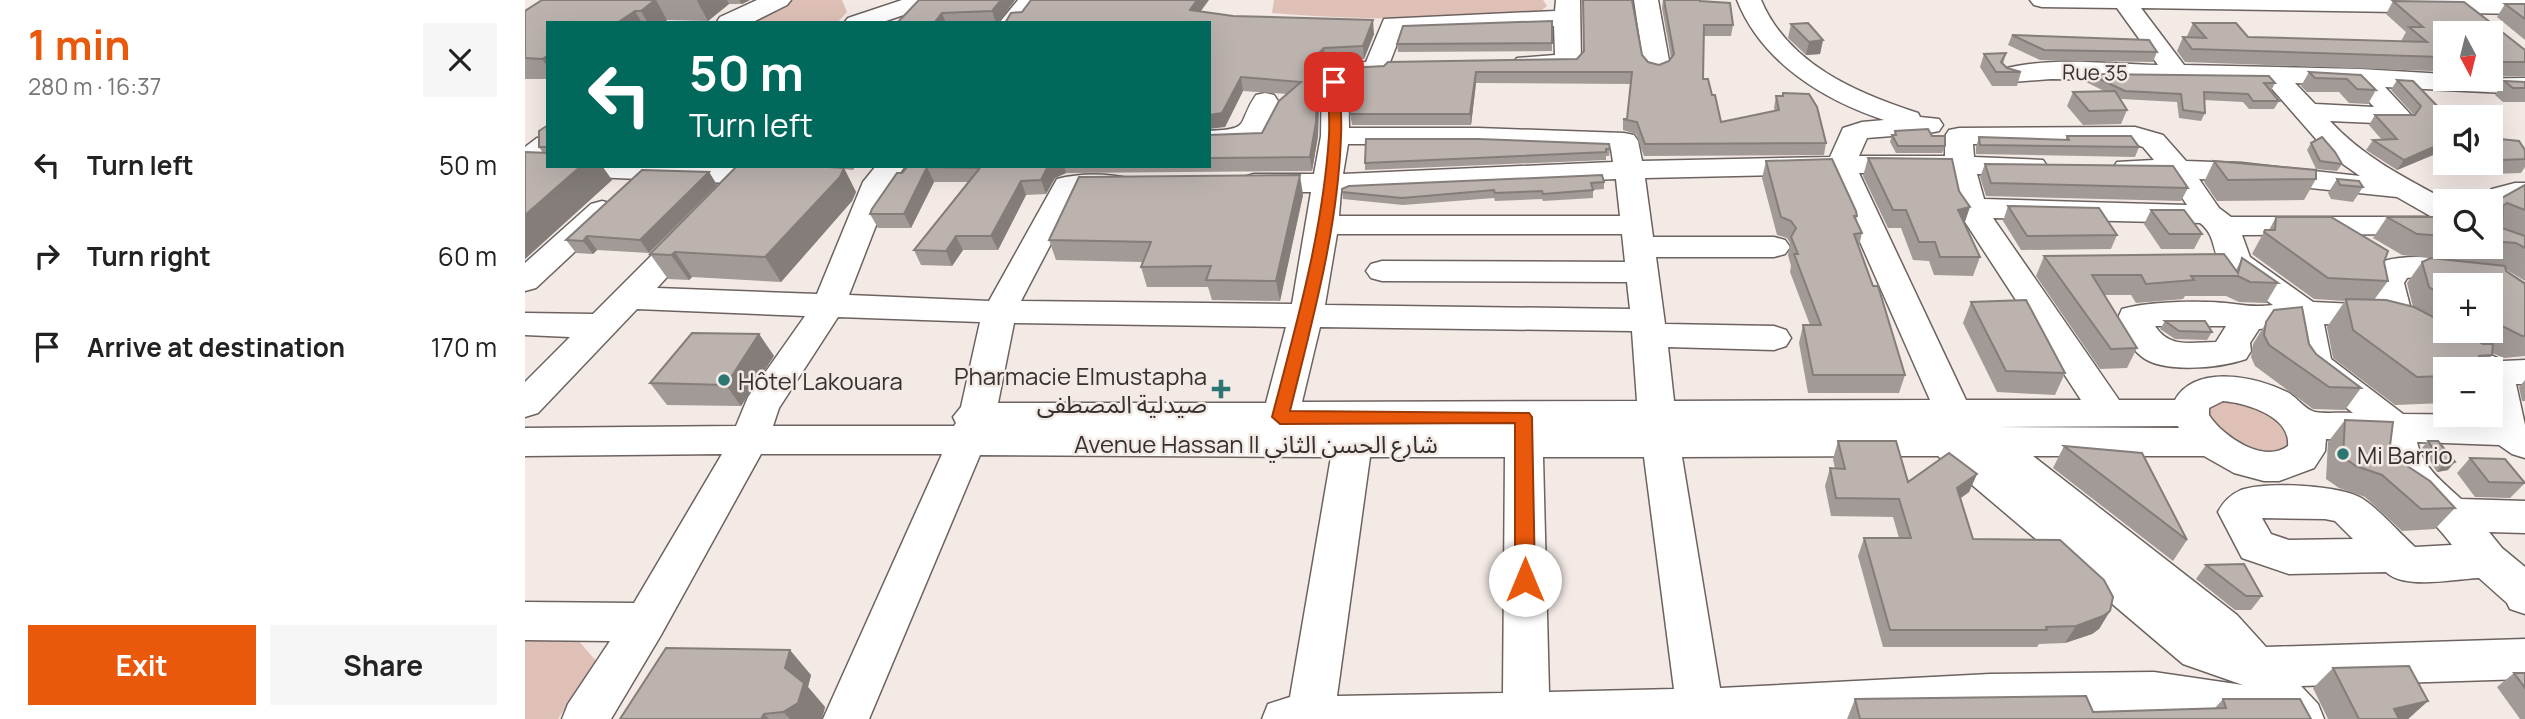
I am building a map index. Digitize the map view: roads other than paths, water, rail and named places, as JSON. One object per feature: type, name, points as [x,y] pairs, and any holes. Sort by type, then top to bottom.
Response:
[{"type":"main road","points":[[733,21],[778,0]]},
{"type":"main road","points":[[525,164],[546,147]]},
{"type":"street","points":[[865,16],[925,0]]},
{"type":"street","points":[[1013,21],[1030,0]]},
{"type":"street","points":[[1646,0],[1657,66]]},
{"type":"street","points":[[1749,0],[1754,14],[1784,52],[1819,83],[1861,104],[1929,125],[1959,151],[2055,167]]},
{"type":"street","points":[[2042,0],[2525,7]]},
{"type":"street","points":[[2123,1],[2178,74]]},
{"type":"street","points":[[2467,7],[2484,21]]},
{"type":"street","points":[[1280,417],[1324,225],[1327,183],[1335,136],[1335,69],[1376,70],[1385,43],[1567,20],[1568,62],[1501,62]]},
{"type":"street","name":"Rue 35","points":[[2012,74],[2051,71],[2273,74],[2525,86]]},
{"type":"street","points":[[2273,74],[2340,149],[2433,205]]},
{"type":"street","points":[[2308,112],[2398,116],[2360,77]]},
{"type":"street","points":[[1211,139],[1238,138],[1255,129],[1265,101]]},
{"type":"street","points":[[1929,125],[1862,130],[1853,134],[1841,166],[1941,424],[2199,650],[2254,667],[2525,659]]},
{"type":"street","points":[[1231,184],[1327,183],[1671,167],[1841,166],[1959,151],[2135,135],[2153,141],[2216,220],[2221,261],[2273,289],[2305,313],[2315,365],[2395,428],[2402,459],[2415,479],[2452,515],[2487,561],[2522,590],[2525,596]]},
{"type":"street","points":[[1335,136],[1478,136],[1624,141],[1649,327],[1659,430],[1700,710]]},
{"type":"street","points":[[1959,151],[1971,208],[2109,414]]},
{"type":"street","points":[[525,164],[546,165]]},
{"type":"street","points":[[2096,167],[2268,174],[2403,189]]},
{"type":"street","points":[[592,168],[752,171],[809,178]]},
{"type":"street","points":[[525,281],[643,171]]},
{"type":"street","points":[[525,404],[752,171]]},
{"type":"street","points":[[585,719],[646,622],[753,429],[829,305],[875,176]]},
{"type":"street","points":[[846,719],[971,430],[999,312],[1072,176],[1149,184]]},
{"type":"street","points":[[2503,193],[2525,192]]},
{"type":"street","points":[[1971,208],[2325,226],[2433,225]]},
{"type":"street","points":[[1324,225],[1639,248],[1774,247]]},
{"type":"street","points":[[2325,226],[2395,268],[2415,267],[2477,273]]},
{"type":"street","points":[[2405,227],[2485,273]]},
{"type":"street","points":[[1383,271],[1639,248]]},
{"type":"street","points":[[2009,263],[2049,263]]},
{"type":"street","points":[[2395,268],[2388,282],[2395,314],[2406,323]]},
{"type":"street","points":[[2503,274],[2525,274]]},
{"type":"street","points":[[2503,285],[2525,299]]},
{"type":"street","points":[[630,298],[999,312],[1649,327],[1774,338]]},
{"type":"street","points":[[2249,319],[2305,313],[2367,314],[2406,323],[2513,373]]},
{"type":"street","points":[[525,324],[602,326]]},
{"type":"street","points":[[2513,373],[2497,378],[2508,436],[2525,472]]},
{"type":"street","points":[[2223,387],[2259,394],[2275,402],[2301,425],[2308,437],[2308,449],[2304,458],[2278,467],[2241,461],[2198,427],[2191,403],[2197,395],[2223,387]]},
{"type":"street","name":"Avenue Hassan II شارع الحسن الثاني","points":[[525,420],[753,429],[1659,430],[1941,424],[2109,414],[2198,427]]},
{"type":"street","name":"Avenue Hassan II شارع الحسن الثاني","points":[[971,430],[1280,417],[1355,430]]},
{"type":"street","points":[[1941,424],[1987,441],[2222,628],[2300,717]]},
{"type":"street","points":[[2301,425],[2508,436]]},
{"type":"street","points":[[1987,441],[2198,427]]},
{"type":"street","name":"Avenue Hassan II شارع الحسن الثاني","points":[[525,442],[753,429]]},
{"type":"street","points":[[1310,719],[1355,430]]},
{"type":"street","points":[[1524,430],[1526,716]]},
{"type":"street","points":[[2452,515],[2525,517]]},
{"type":"street","points":[[2395,555],[2406,565],[2487,561]]},
{"type":"street","points":[[525,621],[646,622]]},
{"type":"street","points":[[1285,719],[1629,716],[1990,695],[2154,693],[2300,717]]},
{"type":"place","name":"Hôtel Lakouara","points":[[724,380]]},
{"type":"place","name":"Pharmacie Elmustapha صيدلية المصطفى","points":[[1221,389]]},
{"type":"place","name":"Mi Barrio","points":[[2343,454]]}]
